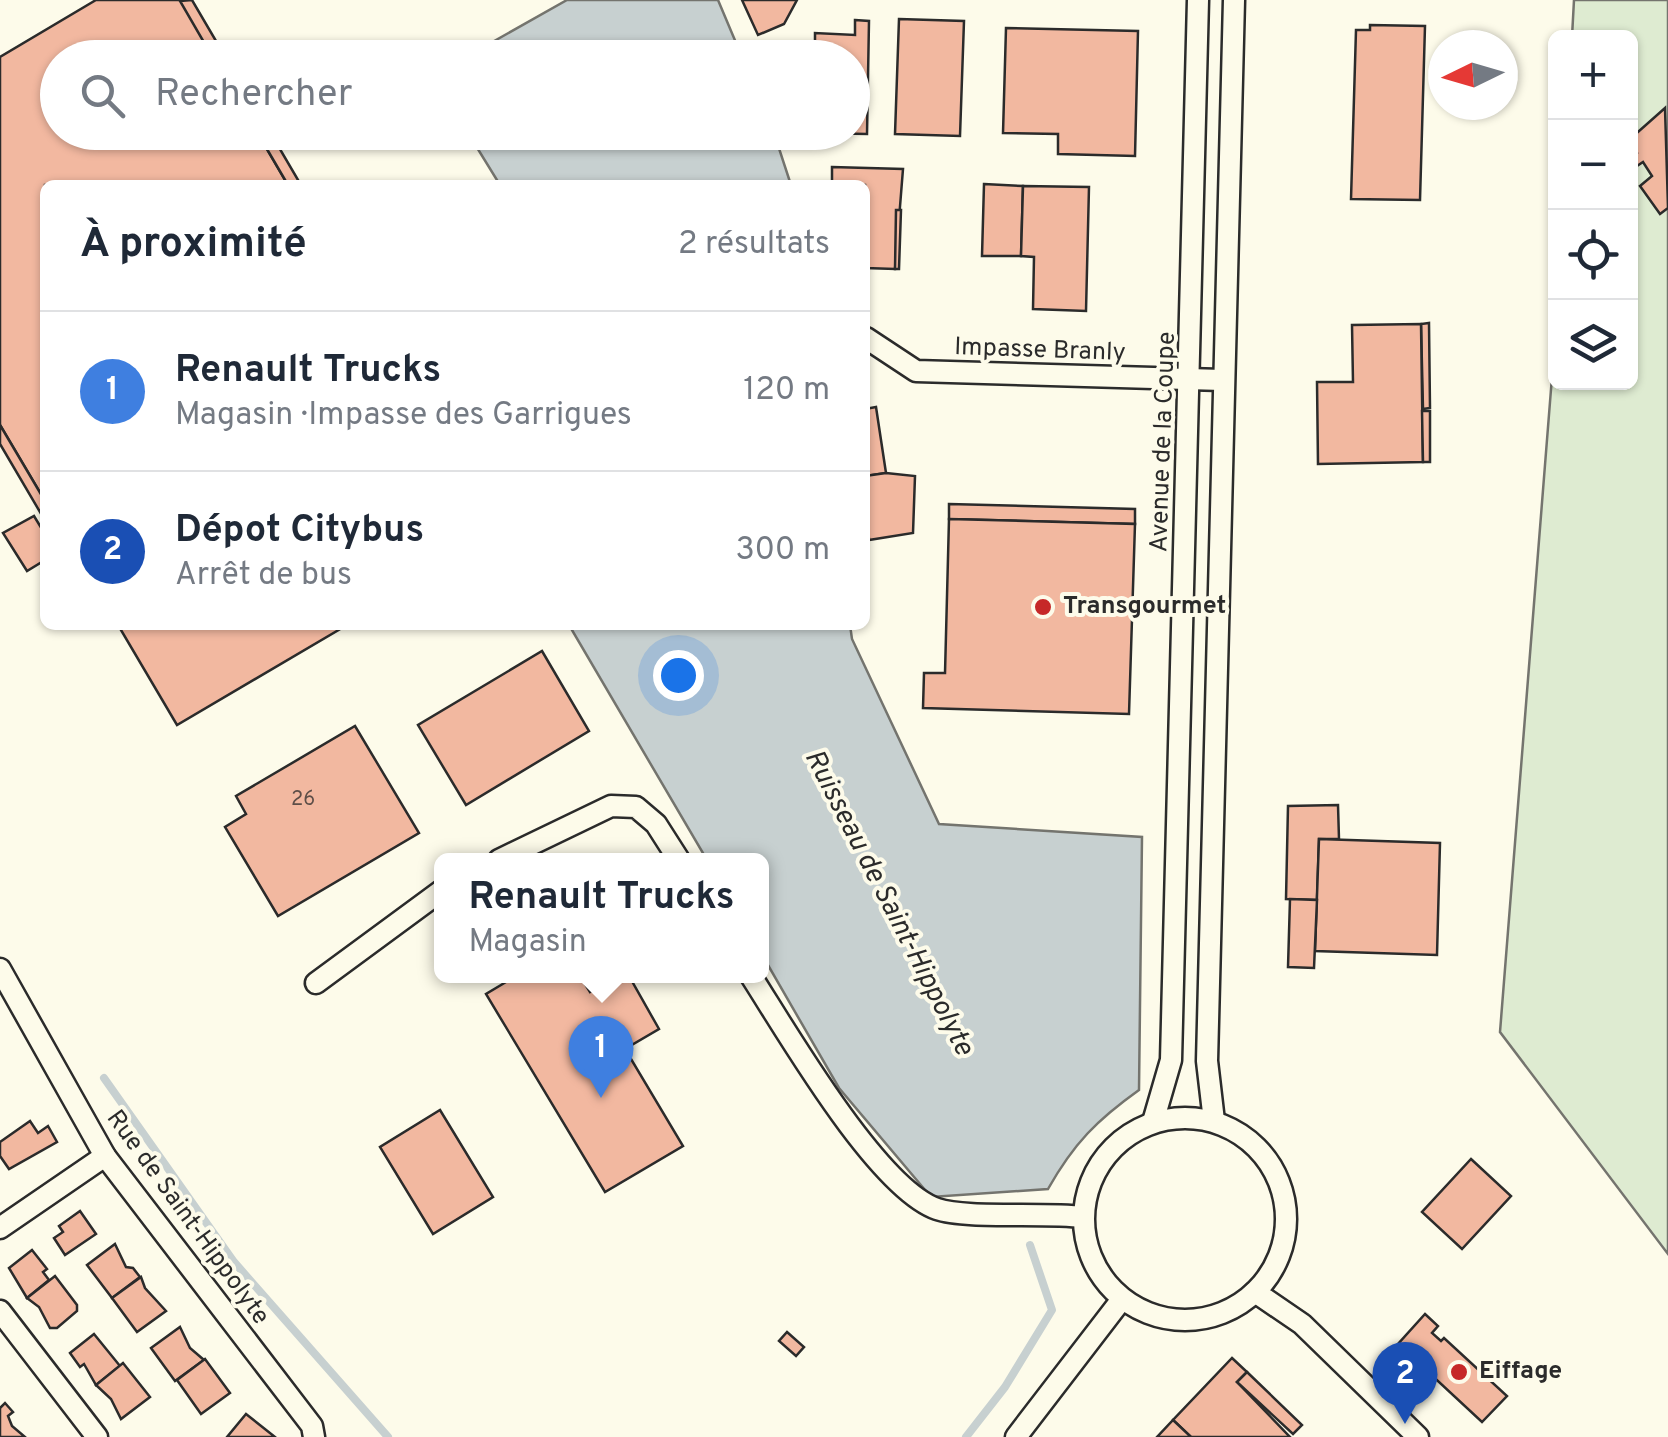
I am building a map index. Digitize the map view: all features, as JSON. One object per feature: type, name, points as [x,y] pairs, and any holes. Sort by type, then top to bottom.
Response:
[{"type":"street","name":"Avenue de la Coupe","points":[[1153,1122],[1170,1060],[1191,381],[1198,0]]},
{"type":"street","points":[[1214,1121],[1207,1060],[1234,0]]},
{"type":"street","name":"Impasse Branly","points":[[870,341],[916,372],[1222,380]]},
{"type":"street","points":[[514,853],[611,806],[636,806],[656,824],[675,853]]},
{"type":"street","points":[[316,983],[434,896]]},
{"type":"street","name":"Rue de Saint-Hippolyte","points":[[0,969],[105,1156],[312,1426],[314,1437]]},
{"type":"street","points":[[755,983],[794,1044],[906,1194],[940,1211],[1083,1216]]},
{"type":"street","points":[[1214,1121],[1245,1137],[1269,1162],[1284,1195],[1286,1230],[1276,1264],[1256,1292],[1232,1309],[1204,1318],[1176,1320],[1147,1313],[1122,1298],[1101,1276],[1088,1248],[1083,1216],[1089,1186],[1103,1158],[1125,1136],[1153,1122],[1214,1121]]},
{"type":"street","points":[[0,1228],[105,1156]]},
{"type":"street","points":[[1256,1292],[1302,1324],[1418,1437]]},
{"type":"street","points":[[1016,1437],[1122,1298]]},
{"type":"street","points":[[0,1311],[97,1437]]},
{"type":"green space","points":[[1574,0],[1668,0],[1668,1254],[1500,1032],[1551,390],[1638,390],[1638,30],[1572,30]]},
{"type":"water","points":[[567,0],[718,0],[735,40],[496,40]]},
{"type":"water","points":[[478,150],[780,150],[789,180],[497,180]]},
{"type":"water","name":"Ruisseau de Saint-Hippolyte","points":[[572,630],[851,630],[939,824],[1142,837],[1139,1090],[1088,1134],[1048,1189],[931,1197],[839,1088],[769,967],[769,853],[703,853]]},
{"type":"building","points":[[96,0],[182,0],[203,40],[40,40],[40,150],[268,150],[285,180],[40,180],[40,493],[0,425],[0,57]]},
{"type":"building","points":[[192,0],[215,40],[203,40],[180,1]]},
{"type":"building","points":[[742,0],[797,0],[784,24],[758,35]]},
{"type":"building","points":[[899,19],[964,21],[960,136],[895,134]]},
{"type":"building","points":[[855,20],[869,21],[869,40],[815,40],[815,33],[855,35]]},
{"type":"building","points":[[1370,25],[1425,26],[1420,200],[1351,199],[1356,30],[1370,30]]},
{"type":"building","points":[[1006,28],[1138,31],[1135,156],[1058,154],[1058,134],[1003,133]]},
{"type":"building","points":[[1665,108],[1668,208],[1660,214],[1640,186],[1652,176],[1643,162],[1638,165],[1638,132]]},
{"type":"building","points":[[268,150],[281,150],[298,180],[285,180]]},
{"type":"building","points":[[832,167],[903,169],[895,269],[870,268],[870,180],[832,180]]},
{"type":"building","points":[[984,184],[1023,186],[1021,256],[982,256]]},
{"type":"building","points":[[1023,186],[1089,187],[1086,311],[1033,309],[1034,257],[1021,256]]},
{"type":"building","points":[[896,210],[901,210],[899,269],[895,269]]},
{"type":"building","points":[[1429,323],[1430,408],[1423,409],[1421,324]]},
{"type":"building","points":[[1421,324],[1423,462],[1318,464],[1317,382],[1353,382],[1352,325]]},
{"type":"building","points":[[876,407],[886,473],[870,475],[870,408]]},
{"type":"building","points":[[1422,411],[1430,411],[1430,462],[1423,462]]},
{"type":"building","points":[[0,425],[40,493],[40,512],[0,444]]},
{"type":"building","points":[[870,475],[915,476],[913,533],[870,540]]},
{"type":"building","points":[[949,504],[1135,509],[1135,524],[949,519]]},
{"type":"building","points":[[34,516],[40,526],[40,563],[27,571],[3,533]]},
{"type":"building","points":[[949,519],[1135,524],[1129,714],[923,708],[924,673],[945,673]]},
{"type":"building","points":[[121,630],[338,630],[177,725]]},
{"type":"building","points":[[542,651],[589,731],[466,805],[418,725]]},
{"type":"building","points":[[355,726],[419,833],[278,916],[225,827],[246,814],[236,796]]},
{"type":"building","points":[[1338,805],[1339,839],[1319,839],[1317,900],[1286,899],[1288,806]]},
{"type":"building","points":[[1319,839],[1440,843],[1437,955],[1315,951]]},
{"type":"building","points":[[1290,899],[1317,900],[1314,968],[1288,967]]},
{"type":"building","points":[[504,983],[584,983],[590,992],[605,983],[633,983],[659,1029],[625,1049],[683,1146],[605,1192],[486,994]]},
{"type":"building","points":[[440,1110],[493,1197],[433,1234],[380,1147]]},
{"type":"building","points":[[30,1121],[38,1133],[48,1126],[57,1142],[9,1169],[0,1156],[0,1142]]},
{"type":"building","points":[[1471,1159],[1511,1196],[1462,1249],[1422,1212]]},
{"type":"building","points":[[80,1211],[96,1234],[65,1255],[54,1238],[63,1232],[59,1226]]},
{"type":"building","points":[[115,1244],[126,1267],[133,1268],[140,1277],[112,1298],[87,1265]]},
{"type":"building","points":[[32,1250],[47,1269],[43,1272],[49,1280],[27,1298],[9,1268]]},
{"type":"building","points":[[55,1276],[77,1305],[77,1311],[57,1328],[50,1328],[39,1307],[27,1298]]},
{"type":"building","points":[[141,1277],[145,1288],[166,1311],[137,1332],[112,1298]]},
{"type":"building","points":[[1425,1314],[1438,1326],[1432,1333],[1441,1341],[1444,1338],[1507,1396],[1482,1422],[1398,1344]]},
{"type":"building","points":[[180,1327],[190,1348],[204,1360],[175,1381],[151,1348]]},
{"type":"building","points":[[787,1332],[804,1347],[796,1356],[779,1341]]},
{"type":"building","points":[[94,1334],[120,1366],[96,1385],[84,1364],[80,1367],[70,1353]]},
{"type":"building","points":[[1232,1358],[1247,1372],[1237,1382],[1290,1437],[1191,1437],[1173,1420]]},
{"type":"building","points":[[205,1359],[230,1393],[201,1414],[177,1380]]},
{"type":"building","points":[[123,1363],[150,1397],[121,1419],[111,1399],[96,1385]]},
{"type":"building","points":[[1247,1372],[1302,1425],[1293,1434],[1237,1382]]},
{"type":"building","points":[[5,1403],[13,1412],[8,1416],[12,1426],[25,1437],[0,1437],[0,1408]]},
{"type":"building","points":[[246,1414],[275,1437],[227,1437]]},
{"type":"building","points":[[1173,1420],[1191,1437],[1157,1437]]},
{"type":"waterway","points":[[104,1078],[234,1262],[388,1437]]},
{"type":"waterway","points":[[966,1437],[1005,1387],[1052,1310],[1030,1245]]},
{"type":"place","name":"Transgourmet","points":[[1043,607]]},
{"type":"place","name":"Renault Trucks","points":[[601,1098]]},
{"type":"place","name":"Eiffage","points":[[1459,1372]]},
{"type":"place","name":"Dépot Citybus","points":[[1405,1424]]}]
